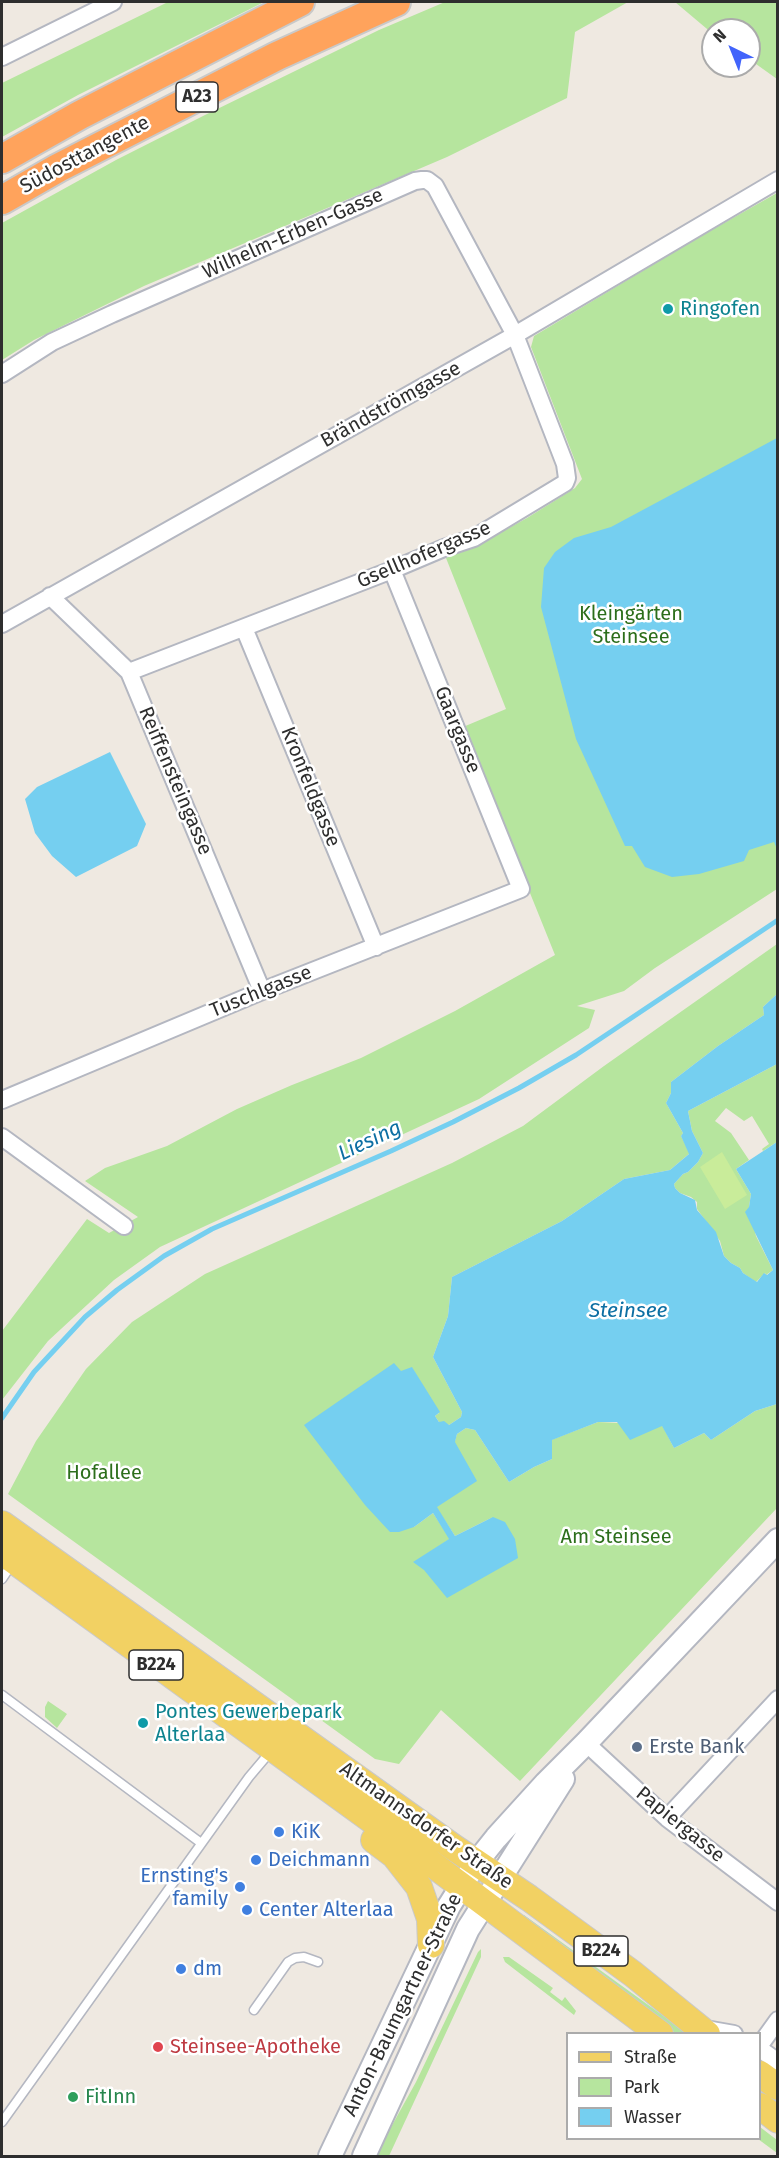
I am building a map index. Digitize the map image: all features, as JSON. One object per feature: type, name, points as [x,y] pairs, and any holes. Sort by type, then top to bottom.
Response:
[{"type":"highway","name":"Südosttangente","points":[[2,159],[80,115],[300,2]]},
{"type":"highway","name":"Südosttangente","points":[[2,200],[58,168],[277,56],[396,2]]},
{"type":"main road","name":"Altmannsdorfer Straße","points":[[2,1524],[476,1863],[529,1898],[633,1974],[704,2031]]},
{"type":"main road","name":"Anton-Baumgartner-Straße","points":[[330,2157],[460,1886],[476,1863],[538,1792],[777,1540]]},
{"type":"main road","name":"Altmannsdorfer Straße","points":[[6,1564],[311,1777],[657,2032]]},
{"type":"main road","name":"Anton-Baumgartner-Straße","points":[[364,2157],[483,1902],[554,1795],[582,1747]]},
{"type":"main road","points":[[311,1777],[321,1796],[394,1855],[419,1887],[430,1919],[431,1945]]},
{"type":"main road","points":[[761,2076],[777,2088]]},
{"type":"main road","points":[[761,2108],[777,2120]]},
{"type":"street","points":[[2,57],[113,2]]},
{"type":"street","name":"Wilhelm-Erben-Gasse","points":[[2,374],[52,342],[112,314],[422,180],[427,180],[435,186],[515,335]]},
{"type":"street","name":"Brändströmgasse","points":[[2,624],[515,335],[777,180]]},
{"type":"street","name":"Gsellhofergasse","points":[[129,672],[474,538],[565,483],[566,464],[515,335]]},
{"type":"street","name":"Gaargasse","points":[[392,570],[521,889]]},
{"type":"street","name":"Reiffensteingasse","points":[[50,596],[129,672],[262,991]]},
{"type":"street","name":"Kronfeldgasse","points":[[244,628],[376,947]]},
{"type":"street","name":"Tuschlgasse","points":[[2,1100],[262,991],[521,889]]},
{"type":"street","points":[[2,1137],[124,1226]]},
{"type":"street","points":[[667,1818],[777,1700]]},
{"type":"street","name":"Papiergasse","points":[[582,1747],[667,1818],[777,1902]]},
{"type":"street","points":[[761,2044],[777,2020]]},
{"type":"street","points":[[761,2049],[777,2062]]},
{"type":"lane","points":[[2,1695],[201,1843]]},
{"type":"lane","points":[[2,2122],[201,1843],[272,1749]]},
{"type":"lane","points":[[254,2010],[288,1962],[304,1957],[318,1962]]},
{"type":"green space","points":[[168,2],[264,2],[78,95],[2,137],[2,83]]},
{"type":"green space","points":[[445,2],[628,2],[575,32],[567,98],[447,157],[144,286],[34,340],[2,360],[2,223],[116,160],[205,115],[379,30]]},
{"type":"green space","points":[[675,2],[777,2],[777,79],[761,68],[761,18],[701,18],[701,24]]},
{"type":"green space","name":"Kleingärten Steinsee","points":[[777,193],[777,889],[655,968],[624,991],[577,1006],[595,1010],[589,1028],[479,1099],[160,1247],[114,1280],[48,1341],[2,1400],[2,1331],[87,1219],[109,1233],[138,1217],[85,1181],[105,1168],[167,1146],[237,1109],[361,1058],[455,1011],[555,955],[463,727],[506,709],[446,558],[485,541],[527,518],[575,488],[582,479],[531,347],[534,336]]},
{"type":"green space","name":"Am Steinsee","points":[[777,944],[777,994],[763,1007],[764,1015],[671,1082],[671,1093],[666,1103],[683,1133],[681,1136],[690,1153],[670,1170],[624,1179],[562,1221],[452,1277],[448,1316],[433,1357],[462,1412],[461,1417],[449,1425],[439,1422],[435,1416],[439,1413],[412,1368],[414,1527],[433,1513],[450,1539],[413,1563],[493,1517],[455,1536],[436,1507],[457,1434],[466,1428],[475,1430],[509,1482],[552,1459],[551,1440],[598,1422],[662,1425],[674,1448],[704,1433],[711,1440],[755,1411],[777,1404],[777,1508],[520,1781],[441,1710],[399,1764],[375,1759],[8,1494],[36,1441],[86,1369],[132,1322],[205,1274],[452,1163],[523,1126]]},
{"type":"green space","points":[[777,1064],[777,1142],[763,1151],[762,1149],[769,1144],[752,1116],[744,1121],[726,1108],[715,1121],[731,1133],[749,1160],[736,1169],[751,1194],[749,1207],[756,1236],[773,1270],[766,1275],[765,1273],[756,1282],[724,1256],[720,1241],[697,1209],[697,1202],[680,1193],[674,1184],[698,1162],[703,1153],[692,1131],[688,1111]]},
{"type":"green space","points":[[722,1152],[747,1195],[725,1209],[700,1167]]},
{"type":"green space","points":[[48,1701],[67,1714],[57,1728],[45,1717],[45,1707]]},
{"type":"green space","points":[[524,1915],[686,2032],[674,2032],[522,1920]]},
{"type":"green space","points":[[481,1949],[481,1957],[389,2156],[375,2156],[416,2082]]},
{"type":"green space","points":[[503,1957],[509,1957],[553,1988],[550,1992],[562,2001],[565,1997],[576,2011],[574,2015],[505,1962]]},
{"type":"green space","points":[[761,2128],[777,2140],[777,2153],[759,2140]]},
{"type":"water","points":[[777,438],[777,849],[774,842],[749,850],[744,861],[699,874],[672,877],[645,867],[632,846],[625,846],[576,739],[541,607],[544,568],[555,552],[574,538],[611,527]]},
{"type":"water","points":[[110,752],[146,824],[137,846],[76,877],[52,856],[35,833],[25,799],[37,787]]},
{"type":"water","name":"Steinsee","points":[[777,994],[777,1064],[688,1111],[692,1131],[703,1153],[698,1162],[674,1184],[680,1193],[695,1200],[697,1210],[716,1232],[724,1256],[757,1282],[764,1273],[767,1275],[773,1270],[745,1212],[749,1207],[751,1194],[736,1169],[777,1142],[777,1404],[755,1411],[711,1440],[704,1433],[674,1448],[662,1426],[630,1440],[617,1422],[598,1422],[552,1440],[552,1459],[509,1482],[475,1430],[466,1428],[457,1434],[455,1442],[477,1481],[437,1507],[455,1536],[493,1517],[505,1522],[515,1539],[518,1558],[447,1598],[424,1570],[413,1562],[449,1539],[433,1513],[414,1527],[399,1532],[390,1532],[365,1505],[304,1425],[394,1363],[401,1371],[412,1367],[440,1412],[435,1416],[439,1422],[444,1421],[449,1425],[461,1417],[462,1412],[433,1357],[448,1316],[452,1277],[562,1221],[624,1179],[670,1170],[689,1154],[681,1136],[683,1133],[666,1103],[671,1093],[671,1082],[764,1015],[763,1007]]},
{"type":"waterway","name":"Liesing","points":[[2,1418],[34,1372],[85,1317],[117,1290],[164,1256],[212,1229],[391,1151],[519,1088],[576,1055],[778,920]]},
{"type":"place","name":"Ringofen","points":[[668,309]]},
{"type":"place","name":"Pontes Gewerbepark Alterlaa","points":[[143,1723]]},
{"type":"place","name":"Erste Bank","points":[[637,1747]]},
{"type":"place","name":"KiK","points":[[279,1832]]},
{"type":"place","name":"Deichmann","points":[[256,1860]]},
{"type":"place","name":"Ernsting's family","points":[[240,1887]]},
{"type":"place","name":"Center Alterlaa","points":[[247,1910]]},
{"type":"place","name":"dm","points":[[181,1969]]},
{"type":"place","name":"Steinsee-Apotheke","points":[[158,2047]]},
{"type":"place","name":"FitInn","points":[[73,2097]]},
{"type":"park label","name":"Hofallee","points":[[104,1473]]}]
